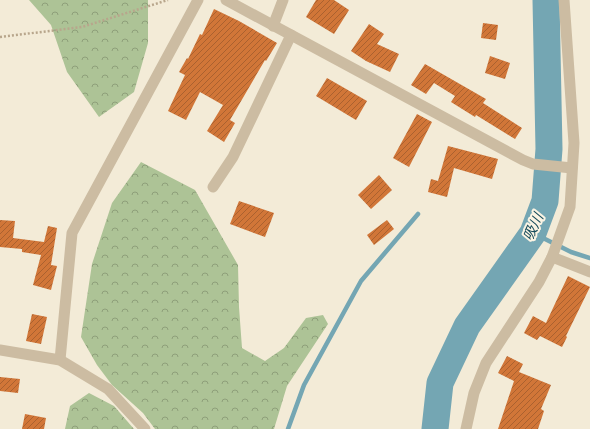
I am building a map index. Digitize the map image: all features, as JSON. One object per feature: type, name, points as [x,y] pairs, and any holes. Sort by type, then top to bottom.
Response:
[{"type":"street","points":[[60,360],[72,233],[198,0]]},
{"type":"street","points":[[226,0],[533,164],[572,168]]},
{"type":"street","points":[[273,26],[283,0]]},
{"type":"street","points":[[466,429],[474,393],[486,362],[539,282],[552,257],[570,207],[574,143],[564,0]]},
{"type":"street","points":[[214,187],[233,157],[291,35]]},
{"type":"street","points":[[552,257],[590,272]]},
{"type":"street","points":[[0,350],[60,360],[108,389],[143,425],[145,429]]},
{"type":"path","points":[[0,37],[82,27],[168,0]]},
{"type":"green space","points":[[29,0],[148,0],[148,43],[134,92],[99,117],[67,72],[51,25]]},
{"type":"green space","points":[[141,162],[195,190],[238,265],[242,348],[265,361],[284,348],[306,318],[323,315],[328,324],[287,386],[274,429],[155,429],[143,413],[112,385],[97,365],[81,337],[92,264],[112,203]]},
{"type":"green space","points":[[89,393],[114,406],[134,429],[65,429],[70,406]]},
{"type":"building","points":[[316,0],[334,0],[349,10],[334,34],[306,17]]},
{"type":"building","points":[[214,9],[239,21],[277,43],[266,61],[265,60],[230,120],[235,123],[224,142],[207,131],[223,105],[200,92],[186,120],[168,111],[185,75],[179,72],[187,58],[188,59],[200,34],[202,35]]},
{"type":"building","points":[[483,23],[498,25],[496,40],[481,38]]},
{"type":"building","points":[[369,24],[384,34],[377,44],[399,54],[390,72],[366,61],[351,51]]},
{"type":"building","points":[[490,56],[510,63],[505,79],[485,73]]},
{"type":"building","points":[[425,64],[486,99],[483,103],[522,128],[515,139],[476,115],[475,117],[451,102],[455,96],[434,83],[426,94],[411,85]]},
{"type":"building","points":[[327,78],[367,101],[356,120],[316,96]]},
{"type":"building","points":[[417,114],[432,122],[409,167],[393,158]]},
{"type":"building","points":[[448,146],[498,159],[492,179],[454,168],[447,197],[428,192],[431,179],[438,181]]},
{"type":"building","points":[[379,175],[392,190],[371,209],[358,195]]},
{"type":"building","points":[[239,201],[274,213],[265,237],[230,224]]},
{"type":"building","points":[[0,220],[15,221],[13,238],[44,242],[48,226],[57,228],[51,265],[57,266],[51,290],[33,285],[41,255],[22,252],[22,249],[0,247]]},
{"type":"building","points":[[387,220],[394,229],[374,245],[367,235]]},
{"type":"building","points":[[568,276],[590,287],[562,347],[540,336],[537,340],[524,333],[533,316],[546,323]]},
{"type":"building","points":[[32,314],[47,317],[41,344],[26,341]]},
{"type":"building","points":[[507,356],[523,364],[519,372],[551,385],[541,409],[544,411],[538,429],[498,429],[514,381],[498,373]]},
{"type":"building","points":[[0,377],[20,379],[18,393],[0,391]]},
{"type":"building","points":[[25,414],[46,418],[44,429],[22,429]]},
{"type":"waterway","name":"吸川","points":[[435,429],[440,383],[467,326],[533,233],[545,201],[549,149],[546,0]]},
{"type":"waterway","points":[[288,429],[304,385],[361,281],[418,214]]},
{"type":"waterway","points":[[533,233],[571,252],[590,258]]}]
